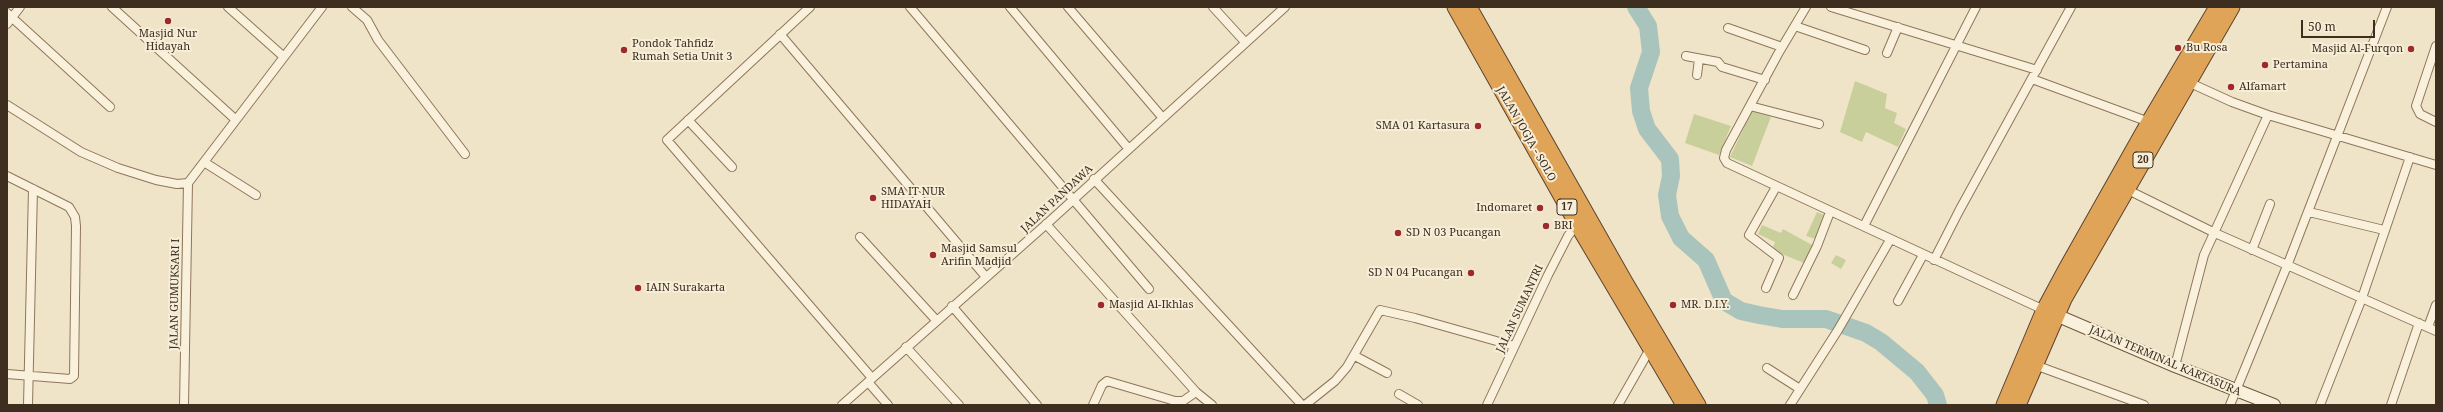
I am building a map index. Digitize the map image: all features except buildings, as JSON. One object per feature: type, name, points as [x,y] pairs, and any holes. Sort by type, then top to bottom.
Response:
[{"type":"highway","name":"JALAN JOGJA - SOLO","points":[[1455,7],[1485,49],[1698,405]]},
{"type":"highway","name":"JALAN JOGJA - SOLO","points":[[1469,7],[1485,49],[1577,224],[1684,405]]},
{"type":"highway","name":"20","points":[[2004,405],[2149,122],[2217,7]]},
{"type":"highway","name":"20","points":[[2018,405],[2035,365],[2050,313],[2126,189],[2232,7]]},
{"type":"street","points":[[20,7],[9,18],[110,107]]},
{"type":"street","points":[[112,7],[236,120]]},
{"type":"street","points":[[228,7],[284,57]]},
{"type":"street","points":[[7,105],[80,152],[118,168],[156,180],[174,184],[188,183],[322,7]]},
{"type":"street","points":[[352,7],[367,20],[378,40],[465,154]]},
{"type":"street","points":[[810,7],[667,140],[870,380],[888,405]]},
{"type":"street","points":[[910,7],[1149,289]]},
{"type":"street","points":[[1010,7],[1128,148]]},
{"type":"street","points":[[1068,7],[1162,117]]},
{"type":"street","points":[[1213,7],[1245,42]]},
{"type":"street","name":"JALAN PANDAWA","points":[[842,405],[1046,224],[1162,117],[1285,7]]},
{"type":"street","points":[[1806,7],[1782,47],[1726,150],[1725,160],[1729,165],[2050,313]]},
{"type":"street","points":[[1831,7],[1957,44],[2037,70]]},
{"type":"street","points":[[1864,226],[1976,7]]},
{"type":"street","points":[[1934,260],[1970,190],[2071,7]]},
{"type":"street","points":[[2230,405],[2309,212],[2388,7]]},
{"type":"street","points":[[1795,26],[1865,50]]},
{"type":"street","points":[[1887,52],[1898,26]]},
{"type":"street","points":[[1728,28],[1782,47]]},
{"type":"street","points":[[780,34],[986,277]]},
{"type":"street","points":[[2435,51],[2416,106],[2420,114],[2436,122]]},
{"type":"street","points":[[1686,56],[1718,62],[1722,67],[1765,80]]},
{"type":"street","points":[[1696,75],[1699,58]]},
{"type":"street","points":[[2032,79],[2149,122]]},
{"type":"street","points":[[2188,82],[2232,102],[2268,115],[2436,165]]},
{"type":"street","points":[[1750,106],[1819,124]]},
{"type":"street","points":[[2175,366],[2198,275],[2215,233],[2268,115]]},
{"type":"street","points":[[688,120],[732,167]]},
{"type":"street","points":[[2320,405],[2362,298],[2410,157]]},
{"type":"street","points":[[204,162],[256,195]]},
{"type":"street","points":[[7,176],[69,207],[76,220],[74,376],[70,379],[7,374]]},
{"type":"street","points":[[1094,179],[1304,405],[1335,381],[1355,356],[1376,315],[1382,310],[1514,346]]},
{"type":"street","name":"JALAN GUMUKSARI I","points":[[184,405],[188,183]]},
{"type":"street","points":[[1766,288],[1779,258],[1749,235],[1776,186]]},
{"type":"street","points":[[28,405],[33,189]]},
{"type":"street","points":[[2126,189],[2252,250],[2436,331]]},
{"type":"street","points":[[2252,250],[2270,204]]},
{"type":"street","points":[[1793,295],[1815,251],[1830,212]]},
{"type":"street","points":[[2309,212],[2384,230]]},
{"type":"street","points":[[1046,224],[1196,392],[1212,405]]},
{"type":"street","name":"JALAN SUMANTRI","points":[[1487,405],[1562,247],[1577,224]]},
{"type":"street","points":[[860,237],[936,320]]},
{"type":"street","points":[[1790,405],[1838,330],[1890,240]]},
{"type":"street","points":[[1898,301],[1923,255]]},
{"type":"street","points":[[2428,327],[2436,305]]},
{"type":"street","points":[[952,306],[1037,405]]},
{"type":"street","name":"JALAN TERMINAL KARTASURA","points":[[2050,313],[2175,366],[2274,405]]},
{"type":"street","points":[[2391,405],[2419,324]]},
{"type":"street","points":[[906,347],[959,405]]},
{"type":"street","points":[[1618,405],[1650,349]]},
{"type":"street","points":[[1355,356],[1387,373]]},
{"type":"street","points":[[2035,365],[2144,405]]},
{"type":"street","points":[[1767,368],[1800,389]]},
{"type":"street","points":[[1093,405],[1102,385],[1107,381],[1175,401],[1182,401],[1196,392]]},
{"type":"street","points":[[1399,394],[1418,405]]},
{"type":"green space","points":[[1855,81],[1887,94],[1885,108],[1897,113],[1894,123],[1906,129],[1898,147],[1866,132],[1862,142],[1840,132]]},
{"type":"green space","points":[[1752,111],[1771,117],[1752,166],[1730,157]]},
{"type":"green space","points":[[1694,114],[1731,126],[1719,155],[1685,143]]},
{"type":"green space","points":[[1817,212],[1824,215],[1816,239],[1806,236]]},
{"type":"green space","points":[[1762,225],[1781,233],[1783,229],[1814,246],[1804,263],[1772,250],[1775,242],[1758,234]]},
{"type":"green space","points":[[1836,255],[1846,260],[1841,269],[1831,263]]},
{"type":"waterway","points":[[1636,7],[1648,26],[1651,52],[1639,88],[1641,111],[1647,129],[1670,159],[1671,176],[1667,195],[1670,216],[1681,238],[1706,260],[1724,301],[1741,311],[1782,319],[1826,319],[1866,333],[1881,342],[1917,372],[1935,395],[1938,405]]},
{"type":"place","name":"Masjid Nur Hidayah","points":[[168,21]]},
{"type":"place","name":"Bu Rosa","points":[[2178,48]]},
{"type":"place","name":"Masjid Al-Furqon","points":[[2411,49]]},
{"type":"place","name":"Pondok Tahfidz Rumah Setia Unit 3","points":[[624,50]]},
{"type":"place","name":"Pertamina","points":[[2265,65]]},
{"type":"place","name":"Alfamart","points":[[2231,87]]},
{"type":"place","name":"SMA 01 Kartasura","points":[[1478,126]]},
{"type":"place","name":"SMA IT NUR HIDAYAH","points":[[873,198]]},
{"type":"place","name":"Indomaret","points":[[1540,208]]},
{"type":"place","name":"BRI","points":[[1546,226]]},
{"type":"place","name":"SD N 03 Pucangan","points":[[1398,233]]},
{"type":"place","name":"Masjid Samsul Arifin Madjid","points":[[933,255]]},
{"type":"place","name":"SD N 04 Pucangan","points":[[1471,273]]},
{"type":"place","name":"IAIN Surakarta","points":[[638,288]]},
{"type":"place","name":"Masjid Al-Ikhlas","points":[[1101,305]]},
{"type":"place","name":"MR. D.I.Y.","points":[[1673,305]]}]
